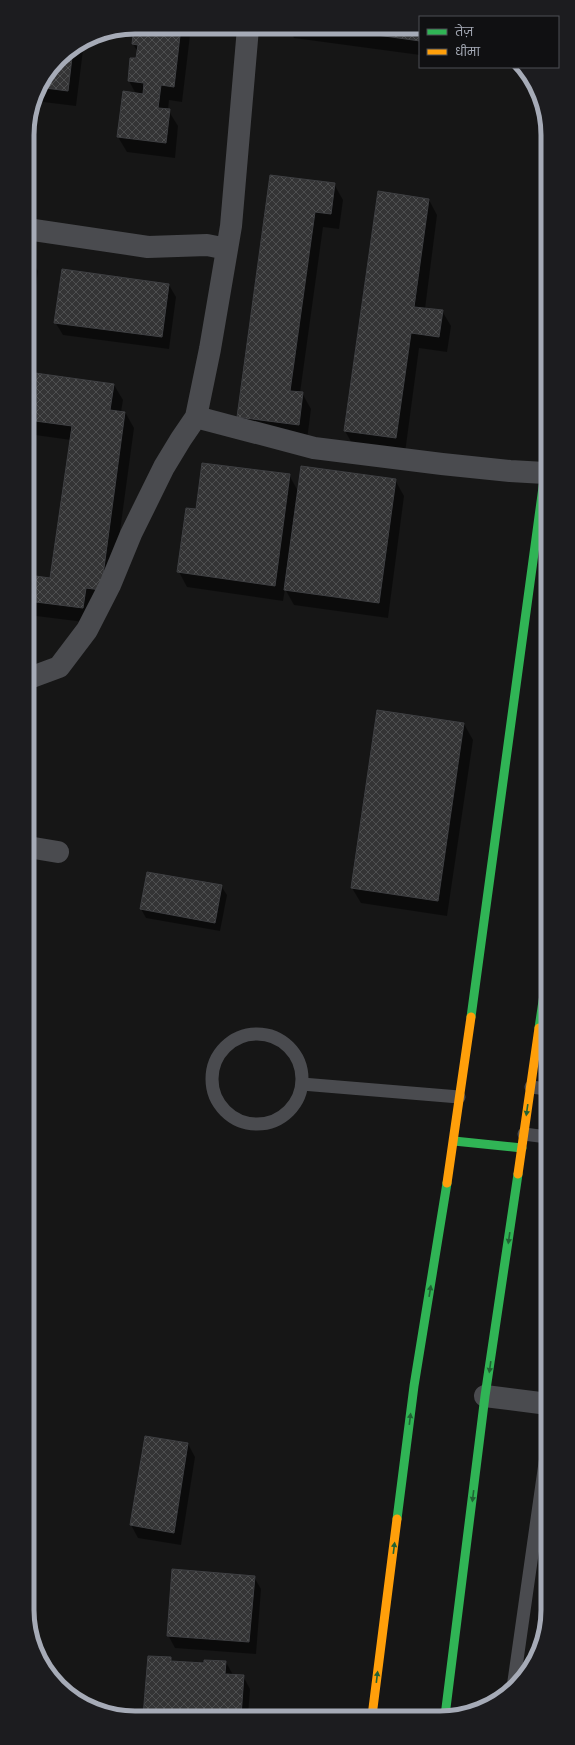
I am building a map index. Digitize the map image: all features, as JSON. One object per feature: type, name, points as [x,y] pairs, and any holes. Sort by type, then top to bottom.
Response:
[{"type":"main road","points":[[373,1711],[414,1386],[454,1141],[541,505]]},
{"type":"main road","points":[[446,1711],[486,1396],[541,1016]]},
{"type":"main road","points":[[454,1141],[522,1148]]},
{"type":"street","points":[[34,676],[59,667],[86,630],[110,585],[132,534],[164,467],[196,417],[210,349],[231,226],[247,34]]},
{"type":"street","points":[[34,230],[148,247],[207,245],[227,249]]},
{"type":"street","points":[[196,417],[314,448],[442,464],[541,469]]},
{"type":"street","points":[[34,848],[58,852]]},
{"type":"street","points":[[486,1396],[541,1403]]},
{"type":"lane","points":[[254,1034],[270,1035],[284,1042],[295,1053],[301,1068],[302,1084],[298,1097],[291,1110],[279,1118],[266,1123],[251,1124],[237,1119],[221,1106],[212,1086],[212,1072],[216,1058],[226,1046],[239,1037],[254,1034]]},
{"type":"lane","points":[[302,1084],[459,1097]]},
{"type":"lane","points":[[531,1087],[541,1088]]},
{"type":"lane","points":[[524,1134],[541,1136]]},
{"type":"lane","points":[[514,1678],[541,1491]]},
{"type":"building","points":[[133,34],[180,34],[174,87],[161,85],[158,108],[170,109],[166,143],[117,137],[123,91],[143,94],[144,83],[128,81],[130,58],[136,58],[138,45],[132,44]]},
{"type":"building","points":[[370,34],[419,34],[419,41]]},
{"type":"building","points":[[72,57],[68,91],[46,88],[59,69]]},
{"type":"building","points":[[270,175],[335,183],[331,214],[315,212],[290,391],[303,392],[299,425],[237,417]]},
{"type":"building","points":[[378,191],[429,199],[414,307],[443,310],[439,337],[411,333],[396,438],[344,431]]},
{"type":"building","points":[[62,269],[169,284],[162,337],[54,323]]},
{"type":"building","points":[[34,373],[114,384],[110,410],[125,412],[101,590],[86,588],[83,608],[34,602],[34,576],[50,578],[72,426],[34,421]]},
{"type":"building","points":[[202,463],[290,474],[275,586],[177,572],[186,508],[196,509]]},
{"type":"building","points":[[301,466],[396,479],[379,603],[284,590]]},
{"type":"building","points":[[377,710],[464,723],[438,901],[351,888]]},
{"type":"building","points":[[147,872],[222,885],[215,923],[140,909]]},
{"type":"building","points":[[145,1436],[188,1443],[174,1533],[130,1525]]},
{"type":"building","points":[[172,1569],[255,1576],[249,1642],[167,1636]]},
{"type":"building","points":[[148,1656],[171,1657],[171,1661],[204,1663],[204,1660],[226,1661],[225,1674],[244,1675],[241,1711],[143,1711]]},
{"type":"traffic: fast","points":[[471,1017],[541,502]]},
{"type":"traffic: fast","points":[[539,1028],[541,1014]]},
{"type":"traffic: fast","points":[[454,1141],[522,1148]]},
{"type":"traffic: fast","points":[[446,1711],[485,1396],[518,1174]]},
{"type":"traffic: fast","points":[[397,1519],[414,1386],[447,1183]]},
{"type":"traffic: slow","points":[[447,1183],[471,1017]]},
{"type":"traffic: slow","points":[[518,1174],[539,1028]]},
{"type":"traffic: slow","points":[[373,1711],[397,1519]]}]
